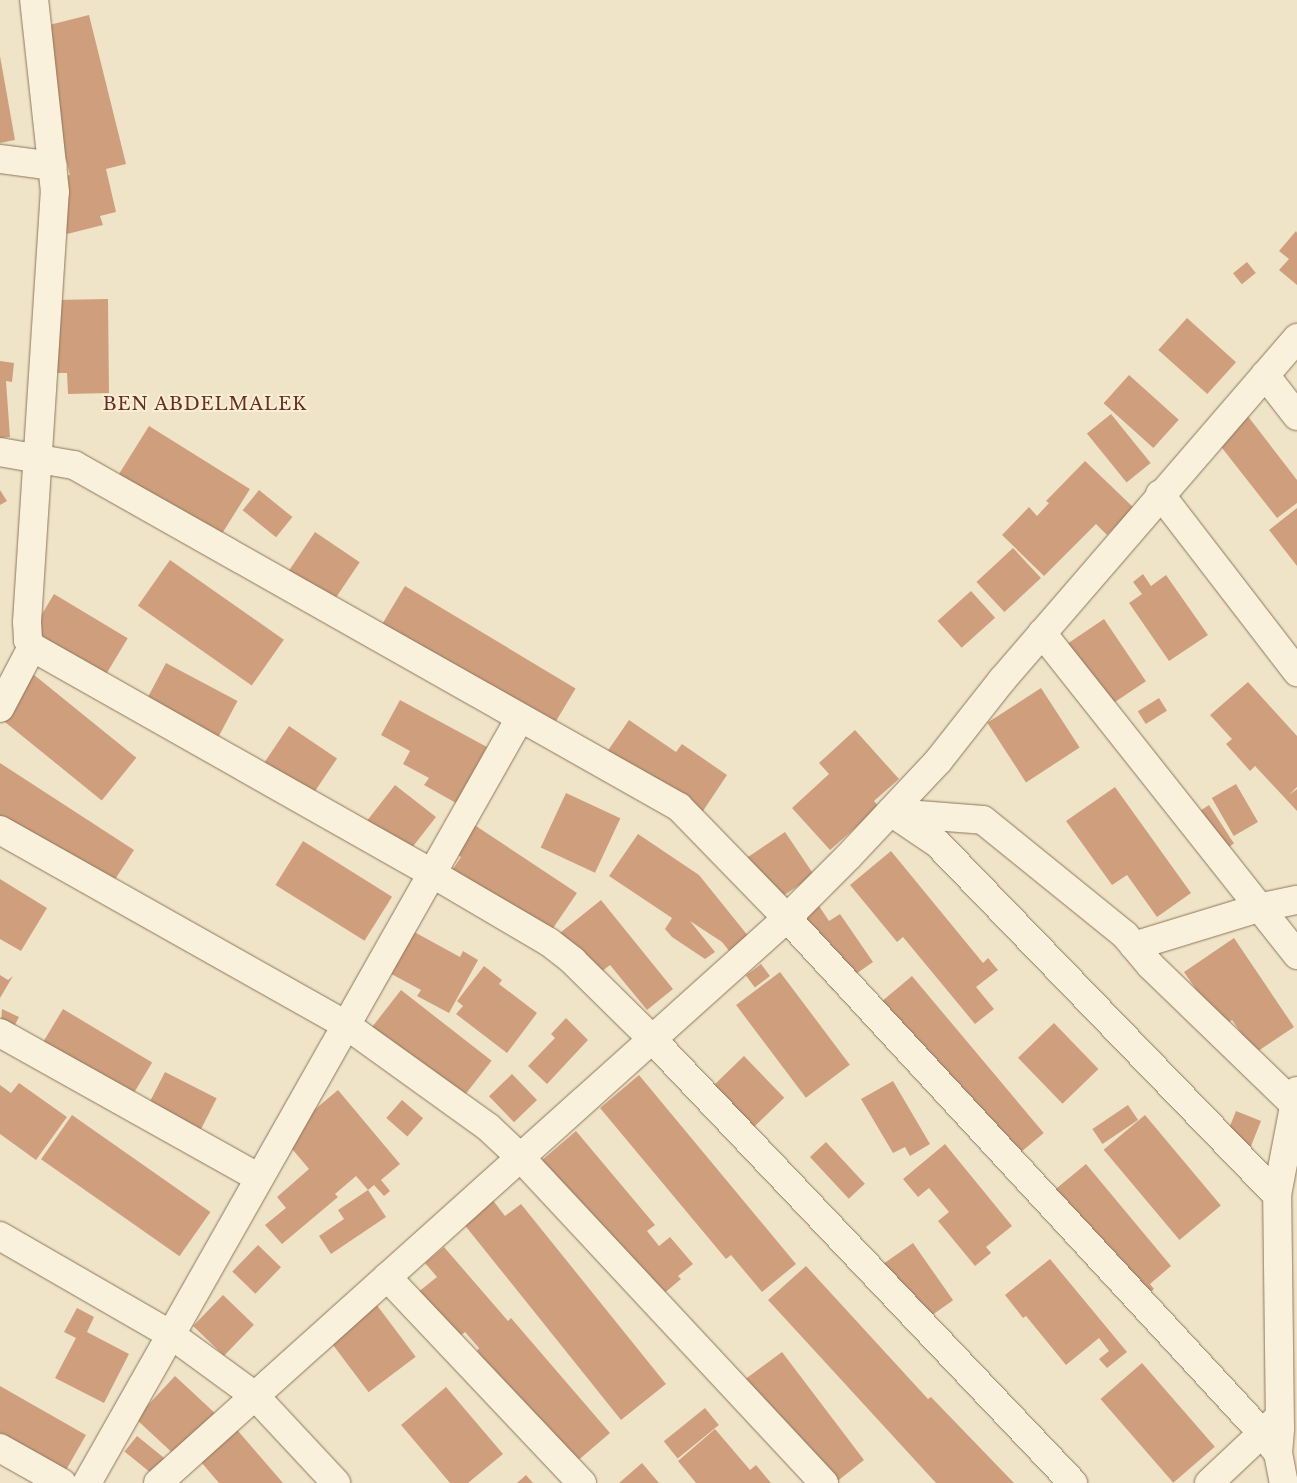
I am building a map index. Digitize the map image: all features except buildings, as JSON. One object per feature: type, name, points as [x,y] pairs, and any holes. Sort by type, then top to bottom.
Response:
[{"type":"street","points":[[0,708],[32,647],[27,622],[55,192],[34,0]]},
{"type":"street","points":[[0,158],[53,166]]},
{"type":"street","points":[[158,1483],[787,918],[939,760],[1042,633],[1160,494],[1297,338]]},
{"type":"street","points":[[1265,375],[1297,416]]},
{"type":"street","points":[[0,452],[74,466],[679,807],[787,918],[1274,1434]]},
{"type":"street","points":[[1160,494],[1297,672]]},
{"type":"street","points":[[1042,633],[1297,955]]},
{"type":"street","points":[[32,647],[433,874],[549,942],[600,986],[652,1039],[1073,1483]]},
{"type":"street","points":[[87,1483],[258,1177],[433,874],[520,718]]},
{"type":"street","points":[[891,812],[983,820],[1092,905],[1134,946],[1151,966],[1295,1097],[1276,1195],[1274,1434],[1284,1483]]},
{"type":"street","points":[[891,812],[937,843],[1276,1195]]},
{"type":"street","points":[[0,830],[346,1025],[488,1127],[520,1157],[824,1483]]},
{"type":"street","points":[[1134,946],[1258,908],[1297,900]]},
{"type":"street","points":[[0,1033],[258,1177]]},
{"type":"street","points":[[0,1236],[170,1334],[255,1396],[336,1483]]},
{"type":"street","points":[[387,1277],[582,1483]]},
{"type":"street","points":[[1209,1483],[1274,1434]]},
{"type":"street","points":[[0,1448],[62,1483]]},
{"type":"district","name":"BEN ABDELMALEK","points":[[205,404]]}]
